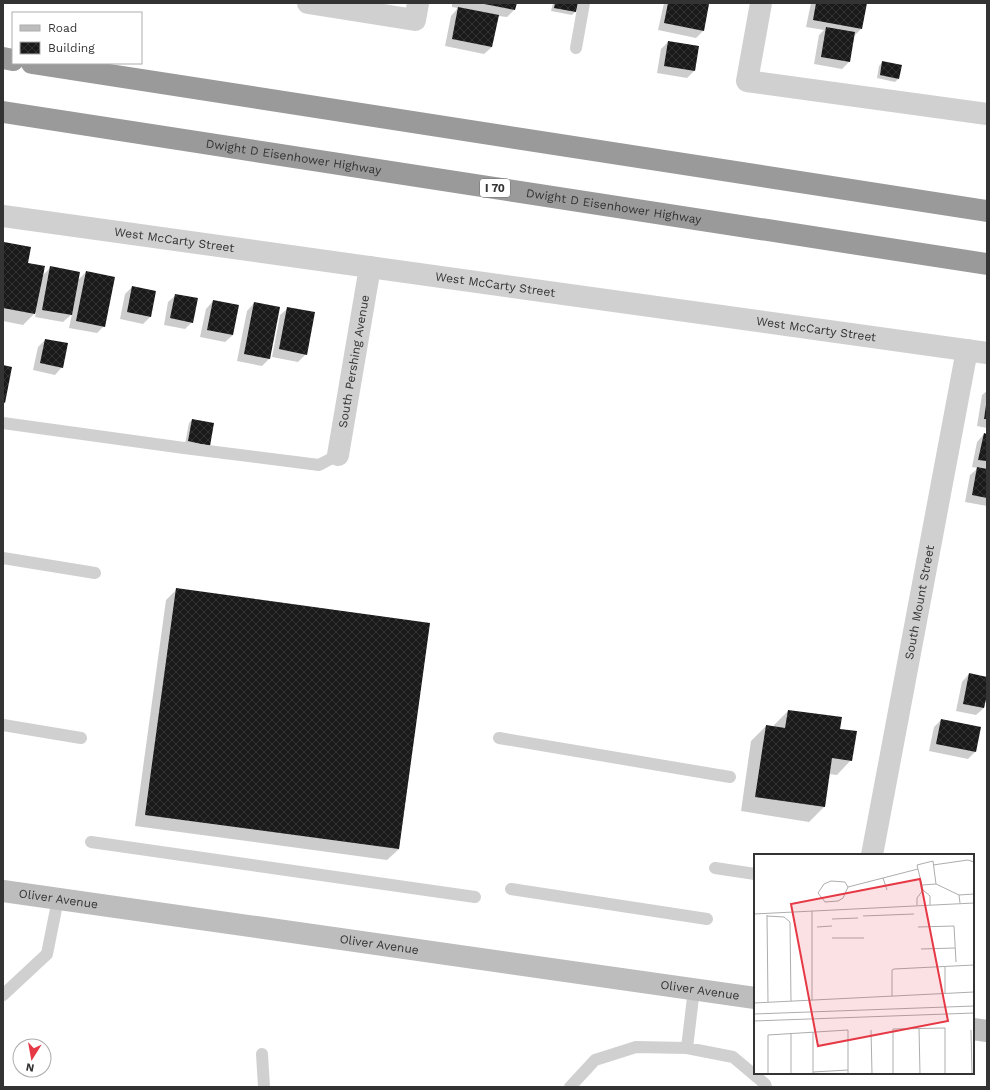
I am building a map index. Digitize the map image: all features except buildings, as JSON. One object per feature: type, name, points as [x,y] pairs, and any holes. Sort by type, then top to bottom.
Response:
[{"type":"highway","points":[[38,64],[987,211]]},
{"type":"highway","name":"Dwight D Eisenhower Highway","points":[[3,112],[987,264]]},
{"type":"street","points":[[308,3],[416,12]]},
{"type":"street","points":[[761,3],[747,81],[987,114]]},
{"type":"street","name":"West McCarty Street","points":[[3,216],[977,351]]},
{"type":"street","name":"South Pershing Avenue","points":[[338,455],[370,267]]},
{"type":"street","name":"South Mount Street","points":[[872,854],[977,351]]},
{"type":"street","name":"Oliver Avenue","points":[[3,891],[754,998]]},
{"type":"street","points":[[974,1029],[987,1031]]},
{"type":"lane","points":[[576,48],[584,3]]},
{"type":"lane","points":[[3,423],[319,465],[338,455]]},
{"type":"lane","points":[[3,558],[95,573]]},
{"type":"lane","points":[[3,724],[81,738]]},
{"type":"lane","points":[[499,738],[730,777]]},
{"type":"lane","points":[[91,842],[476,897]]},
{"type":"lane","points":[[715,868],[754,874]]},
{"type":"lane","points":[[510,889],[707,919]]},
{"type":"lane","points":[[3,995],[47,954],[58,899]]},
{"type":"lane","points":[[687,1048],[694,989]]},
{"type":"lane","points":[[570,1087],[595,1060],[636,1047],[687,1048],[733,1057],[765,1084],[766,1087]]},
{"type":"lane","points":[[262,1054],[264,1087]]}]
